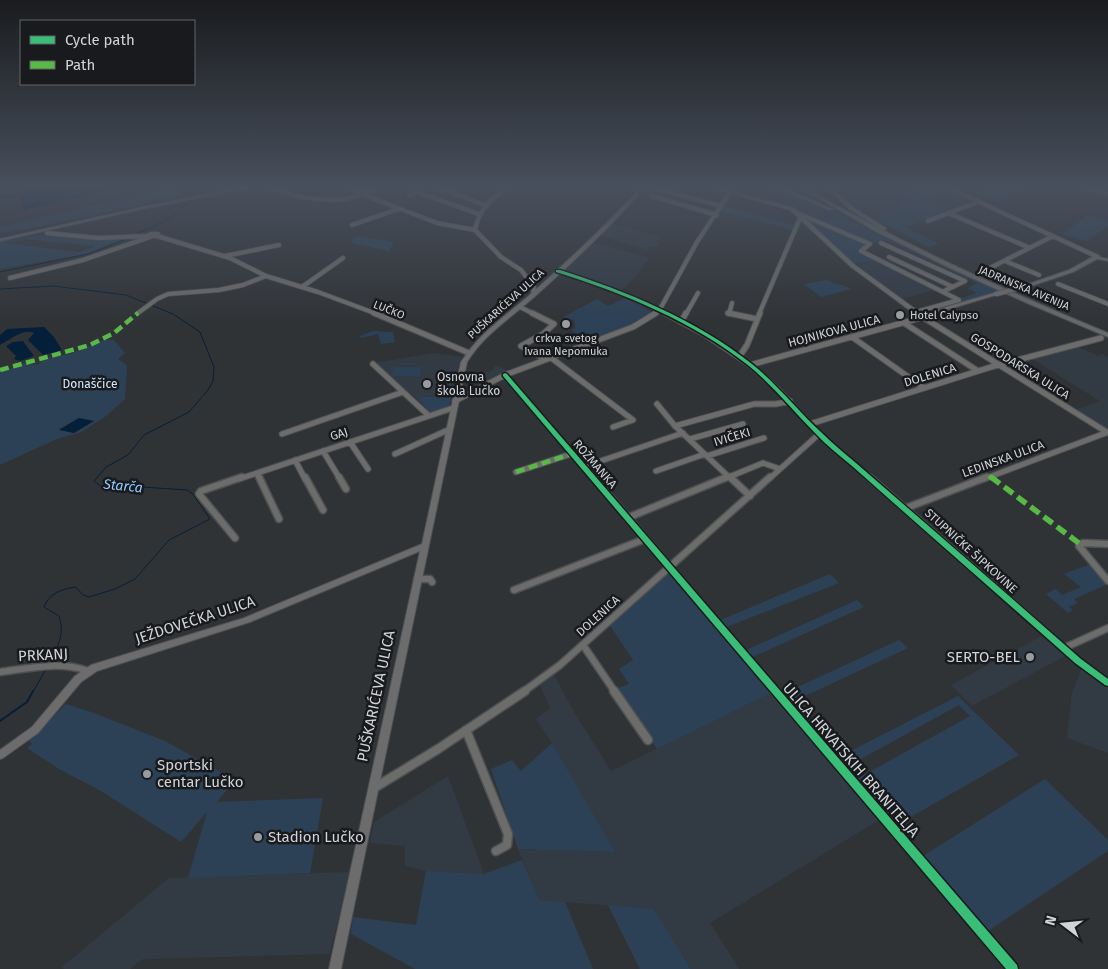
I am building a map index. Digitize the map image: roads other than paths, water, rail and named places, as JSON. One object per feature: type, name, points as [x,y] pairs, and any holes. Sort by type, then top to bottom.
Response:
[{"type":"highway","points":[[1,238],[24,232]]},
{"type":"highway","points":[[1,238],[32,232]]},
{"type":"highway","points":[[877,232],[939,262]]},
{"type":"highway","name":"JADRANSKA AVENIJA","points":[[882,232],[939,262],[1108,334]]},
{"type":"highway","name":"JADRANSKA AVENIJA","points":[[888,232],[1020,294],[1105,330]]},
{"type":"highway","points":[[891,232],[917,247]]},
{"type":"main road","name":"PUŠKARIĆEVA ULICA","points":[[335,969],[416,579],[464,362],[476,343],[520,307],[600,232]]},
{"type":"main road","points":[[817,232],[853,266],[920,315]]},
{"type":"main road","points":[[1098,257],[1108,260]]},
{"type":"main road","name":"HOJNIKOVA ULICA","points":[[920,315],[1054,277],[1098,257]]},
{"type":"main road","name":"JEŽDOVEČKA ULICA","points":[[0,755],[35,730],[52,713],[72,686],[88,671],[101,664],[247,620],[424,546]]},
{"type":"street","points":[[477,232],[501,257],[521,270],[532,284],[534,289],[533,295]]},
{"type":"street","points":[[659,311],[704,232]]},
{"type":"street","points":[[739,357],[747,345],[792,232]]},
{"type":"street","points":[[841,232],[870,244],[870,246],[860,251],[959,300],[920,315]]},
{"type":"street","points":[[993,232],[1030,248]]},
{"type":"street","points":[[1044,232],[1098,257]]},
{"type":"street","points":[[47,233],[98,238],[149,237]]},
{"type":"street","name":"LUČKO","points":[[149,237],[157,236],[225,256],[266,276],[374,313],[469,352]]},
{"type":"street","points":[[988,269],[1052,236]]},
{"type":"street","points":[[10,278],[83,260],[149,237]]},
{"type":"street","points":[[881,243],[965,281],[944,291]]},
{"type":"street","name":"LUČKO","points":[[225,256],[279,245]]},
{"type":"street","points":[[889,257],[953,287]]},
{"type":"street","points":[[302,287],[343,258]]},
{"type":"street","points":[[1005,261],[1038,275]]},
{"type":"street","name":"STUPNIČKE ŠIPKOVINE","points":[[558,271],[603,285],[682,322],[750,365],[790,401],[819,434],[906,508],[1094,675],[1108,683]]},
{"type":"street","points":[[138,313],[168,294],[219,290],[243,285],[266,276]]},
{"type":"street","points":[[532,284],[542,286]]},
{"type":"street","points":[[1058,284],[1108,304]]},
{"type":"street","points":[[682,322],[698,294]]},
{"type":"street","points":[[732,303],[728,314],[757,319]]},
{"type":"street","points":[[520,307],[554,324],[543,334],[522,346],[547,358],[633,420],[613,427]]},
{"type":"street","name":"GAJ","points":[[235,538],[199,494],[203,490],[428,416],[454,404],[505,375],[633,327],[659,311]]},
{"type":"street","name":"HOJNIKOVA ULICA","points":[[750,365],[904,323],[920,315]]},
{"type":"street","name":"GOSPODARSKA ULICA","points":[[920,315],[1108,432]]},
{"type":"street","points":[[904,323],[978,371]]},
{"type":"street","points":[[852,337],[924,388]]},
{"type":"street","name":"DOLENICA","points":[[810,424],[978,371],[1063,346],[1101,338]]},
{"type":"street","points":[[373,364],[428,416]]},
{"type":"street","name":"ROŽMANKA","points":[[505,375],[669,568]]},
{"type":"street","name":"GAJ","points":[[282,434],[403,392]]},
{"type":"street","points":[[675,426],[754,404],[776,404],[790,401]]},
{"type":"street","name":"IVIČEKI","points":[[657,404],[675,426],[750,496]]},
{"type":"street","name":"IVIČEKI","points":[[690,439],[743,424]]},
{"type":"street","points":[[395,454],[448,430]]},
{"type":"street","name":"LEDINSKA ULICA","points":[[906,508],[1108,432]]},
{"type":"street","name":"ROŽMANKA","points":[[583,467],[683,433]]},
{"type":"street","name":"DOLENICA","points":[[372,789],[541,680],[819,434]]},
{"type":"street","name":"IVIČEKI","points":[[656,471],[764,438]]},
{"type":"street","points":[[350,442],[368,469]]},
{"type":"street","points":[[322,451],[346,489]]},
{"type":"street","points":[[516,472],[571,454]]},
{"type":"street","points":[[295,460],[323,510]]},
{"type":"street","points":[[627,518],[763,463],[780,468]]},
{"type":"street","points":[[257,472],[280,519]]},
{"type":"street","points":[[514,590],[645,539]]},
{"type":"street","points":[[1108,544],[1080,544],[1081,550],[1108,581]]},
{"type":"street","name":"ULICA HRVATSKIH BRANITELJA","points":[[669,568],[1013,969]]},
{"type":"street","points":[[416,579],[430,579],[432,582]]},
{"type":"street","points":[[1064,648],[1108,628]]},
{"type":"street","points":[[583,644],[648,740]]},
{"type":"street","name":"PRKANJ","points":[[0,672],[53,666],[82,668],[88,671]]},
{"type":"street","points":[[466,730],[508,834],[508,845],[496,851]]},
{"type":"waterway","name":"Starča","points":[[135,235],[141,232]]},
{"type":"waterway","name":"Starča","points":[[0,272],[88,254],[129,238]]},
{"type":"waterway","name":"Starča","points":[[0,289],[53,286],[126,295],[173,314],[200,332],[214,367],[213,381],[208,390],[189,412],[144,435],[128,455],[106,467],[94,481],[102,487],[126,486],[187,490],[193,494],[210,519],[169,540],[135,579],[115,589],[89,597],[83,595],[76,587],[61,591],[49,598],[44,607],[59,616],[61,623],[61,635],[58,646],[49,663]]},
{"type":"waterway","name":"Starča","points":[[33,692],[46,669]]},
{"type":"waterway","name":"Starča","points":[[0,721],[27,702],[33,691]]},
{"type":"place","name":"Hotel Calypso","points":[[900,315]]},
{"type":"place","name":"crkva svetog Ivana Nepomuka","points":[[566,324]]},
{"type":"place","name":"Osnovna škola Lučko","points":[[427,384]]},
{"type":"place","name":"SERTO-BEL","points":[[1030,657]]},
{"type":"place","name":"Sportski centar Lučko","points":[[147,774]]},
{"type":"place","name":"Stadion Lučko","points":[[258,837]]},
{"type":"park label","name":"Donaščice","points":[[90,384]]}]
